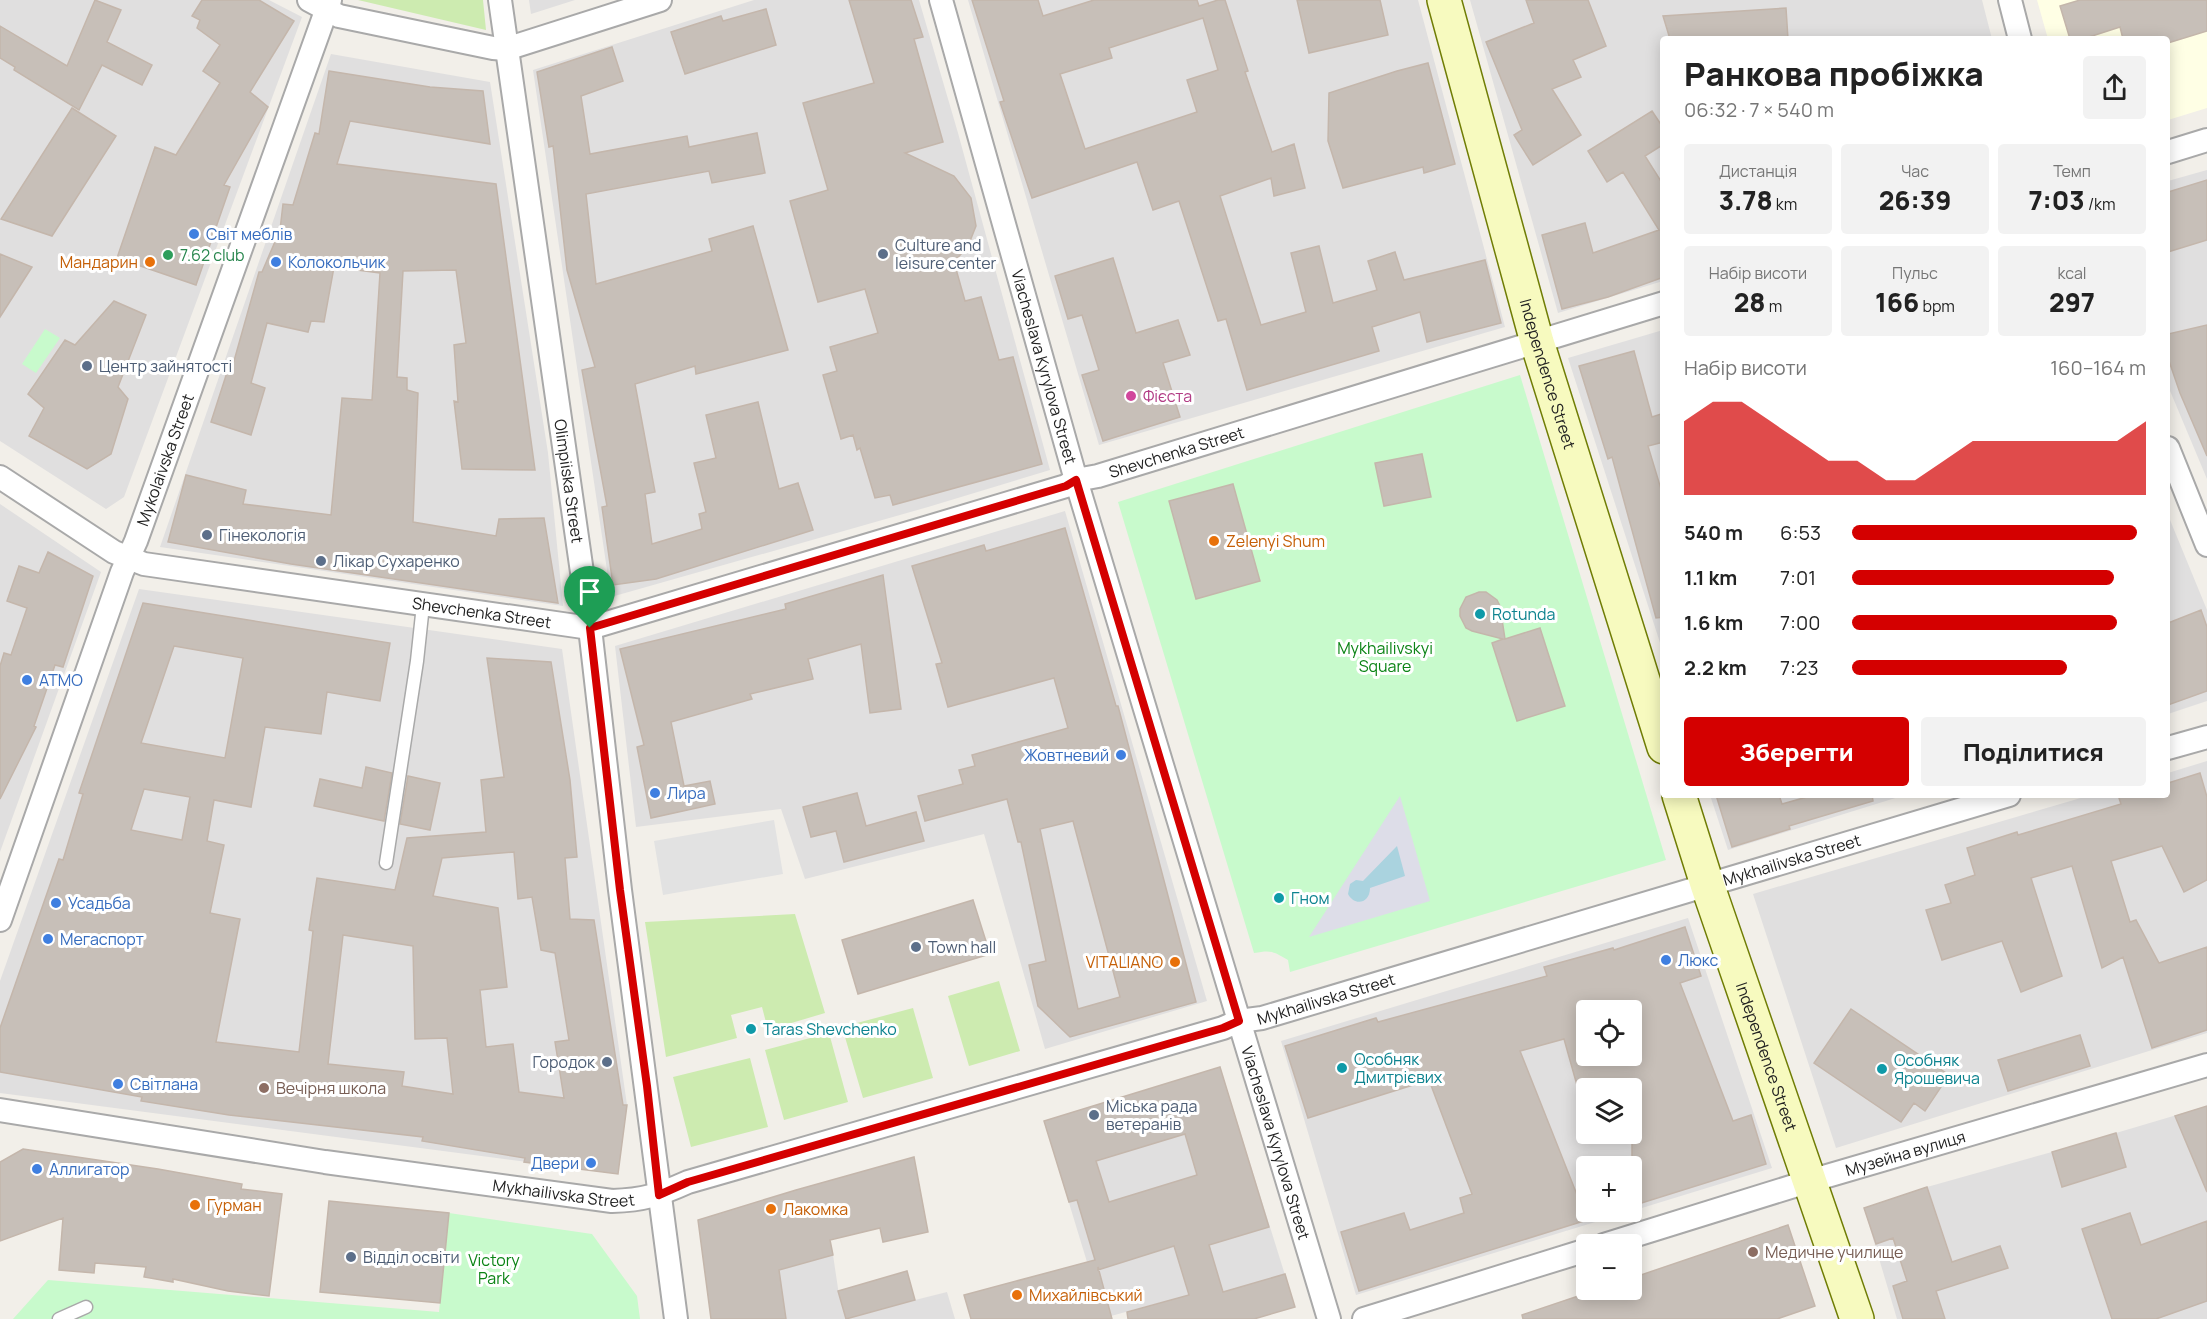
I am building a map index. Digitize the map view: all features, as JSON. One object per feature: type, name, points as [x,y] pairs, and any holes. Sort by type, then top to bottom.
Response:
[{"type":"street","name":"Olimpiiska Street","points":[[500,0],[590,628],[620,890],[676,1319]]},
{"type":"street","points":[[321,3],[339,16],[506,49],[660,0]]},
{"type":"street","name":"Viacheslava Kyrylova Street","points":[[941,0],[1076,480],[1329,1319]]},
{"type":"street","name":"Independence Street","points":[[1443,0],[1537,342],[1660,734]]},
{"type":"street","points":[[2010,0],[2019,36]]},
{"type":"street","name":"Mykolaivska Street","points":[[0,920],[139,531],[321,3]]},
{"type":"street","points":[[2170,151],[2207,140]]},
{"type":"street","name":"Shevchenka Street","points":[[0,477],[114,552],[144,564],[590,628],[1066,486],[1076,480],[1098,476],[1660,304]]},
{"type":"street","points":[[2170,453],[2207,545]]},
{"type":"street","points":[[2170,747],[2207,737]]},
{"type":"street","name":"Independence Street","points":[[1680,798],[1707,884],[1857,1319]]},
{"type":"street","name":"Mykhailivska Street","points":[[0,1110],[325,1162],[612,1202],[639,1201],[688,1182],[1223,1028],[1239,1021],[1262,1018],[1999,798]]},
{"type":"street","name":"Музейна вулиця","points":[[1639,1234],[1810,1181],[2207,1065]]},
{"type":"street","points":[[1364,1319],[1576,1253]]},
{"type":"lane","points":[[386,863],[417,661],[423,605]]},
{"type":"lane","points":[[58,1319],[86,1307]]},
{"type":"shaded area","points":[[0,0],[269,0],[302,17],[124,497],[106,509],[0,441]]},
{"type":"shaded area","points":[[529,0],[575,0],[531,14]]},
{"type":"shaded area","points":[[754,0],[919,0],[958,133],[1050,470],[611,597],[533,70]]},
{"type":"shaded area","points":[[968,0],[1418,0],[1505,327],[1099,445]]},
{"type":"shaded area","points":[[1470,0],[1982,0],[1991,36],[1660,36],[1660,282],[1558,313]]},
{"type":"shaded area","points":[[2037,0],[2207,0],[2207,108],[2170,119],[2170,36],[2047,36]]},
{"type":"shaded area","points":[[331,54],[490,82],[548,453],[563,606],[160,547]]},
{"type":"shaded area","points":[[2207,170],[2207,479],[2170,391],[2170,180]]},
{"type":"shaded area","points":[[1660,331],[1660,643],[1568,358]]},
{"type":"shaded area","points":[[0,504],[101,572],[0,852]]},
{"type":"shaded area","points":[[1065,511],[1207,1001],[1045,1049],[984,834],[805,879],[781,809],[636,827],[615,646]]},
{"type":"shaded area","points":[[2170,520],[2207,610],[2207,701],[2170,713]]},
{"type":"shaded area","points":[[139,589],[562,649],[627,1105],[618,1174],[0,1093],[0,981]]},
{"type":"shaded area","points":[[2207,761],[2207,1033],[1836,1148],[1753,894],[2081,798],[2170,798],[2170,772]]},
{"type":"shaded area","points":[[1400,796],[1430,901],[1309,937]]},
{"type":"shaded area","points":[[1711,798],[1895,798],[1728,850]]},
{"type":"shaded area","points":[[774,820],[783,874],[663,895],[654,841]]},
{"type":"shaded area","points":[[1688,918],[1772,1168],[1642,1208],[1642,1156],[1576,1156],[1576,1222],[1595,1222],[1356,1295],[1281,1041]]},
{"type":"shaded area","points":[[1220,1067],[1295,1307],[1254,1319],[1166,1319],[1162,1302],[1111,1316],[1096,1260],[1087,1262],[1044,1121]]},
{"type":"shaded area","points":[[2207,1106],[2207,1319],[1897,1319],[1864,1208],[1927,1187]]},
{"type":"shaded area","points":[[833,1255],[839,1295],[846,1319],[786,1319],[783,1297],[766,1301],[762,1275]]},
{"type":"shaded area","points":[[947,1292],[955,1319],[847,1319],[915,1300]]},
{"type":"green space","points":[[358,0],[483,0],[486,30]]},
{"type":"green space","points":[[45,329],[60,338],[36,373],[22,364]]},
{"type":"green space","name":"Mykhailivskyi Square","points":[[1520,375],[1666,860],[1290,972],[1288,960],[1279,955],[1272,952],[1254,953],[1118,502]]},
{"type":"green space","points":[[795,914],[825,1013],[768,1030],[762,1007],[731,1015],[737,1038],[666,1057],[645,922]]},
{"type":"green space","points":[[999,981],[1020,1051],[969,1066],[948,996]]},
{"type":"green space","points":[[913,1008],[933,1078],[863,1098],[842,1027]]},
{"type":"green space","points":[[829,1033],[848,1102],[784,1120],[765,1050]]},
{"type":"green space","points":[[750,1058],[768,1127],[691,1147],[673,1077]]},
{"type":"green space","name":"Victory Park","points":[[449,1213],[592,1234],[637,1296],[640,1319],[13,1319],[48,1280],[439,1312]]},
{"type":"water","points":[[1397,846],[1405,876],[1370,888],[1365,900],[1354,901],[1348,894],[1350,884],[1356,880],[1363,881]]},
{"type":"building","points":[[95,0],[121,10],[107,42],[152,65],[142,85],[102,65],[79,110],[14,70],[15,67],[0,58],[0,26],[67,66]]},
{"type":"building","points":[[202,0],[259,0],[294,21],[250,92],[268,107],[224,185],[230,187],[196,285],[117,258],[155,147],[176,155],[220,83],[203,71],[220,45],[197,28],[200,20],[192,16]]},
{"type":"building","points":[[849,0],[911,0],[923,37],[914,39],[943,142],[905,153],[954,176],[971,198],[976,226],[968,246],[954,262],[965,301],[981,297],[999,360],[1013,357],[1042,464],[893,505],[890,495],[875,498],[860,448],[857,450],[853,435],[841,439],[823,375],[837,371],[830,347],[878,333],[865,289],[818,302],[790,201],[828,190],[803,103],[874,83]]},
{"type":"building","points":[[972,0],[1038,0],[1043,16],[1094,0],[1197,0],[1199,6],[1225,0],[1248,71],[1245,72],[1272,152],[1294,144],[1305,188],[1274,196],[1271,178],[1220,196],[1261,325],[1306,312],[1291,253],[1319,246],[1333,303],[1377,290],[1368,261],[1395,252],[1404,280],[1485,260],[1501,323],[1427,342],[1420,312],[1372,327],[1379,351],[1247,390],[1226,319],[1218,321],[1179,201],[1153,210],[1137,162],[1032,198],[1000,102],[1004,101]],"holes":[[[1203,18],[1218,70],[1187,80],[1197,112],[1085,149],[1060,74],[1112,58],[1109,48]]]},
{"type":"building","points":[[1297,0],[1380,0],[1388,35],[1309,53]]},
{"type":"building","points":[[1526,0],[1588,0],[1606,46],[1573,60],[1581,77],[1552,89],[1581,135],[1533,165],[1514,135],[1522,130],[1486,42],[1534,23]]},
{"type":"building","points":[[2080,0],[2207,0],[2207,31],[2170,42],[2170,36],[2122,36],[2120,27],[2092,36],[2069,36],[2060,6]]},
{"type":"building","points":[[1786,8],[1788,36],[1669,36],[1663,16]]},
{"type":"building","points":[[766,9],[776,45],[685,74],[671,32],[721,16],[723,21]]},
{"type":"building","points":[[612,47],[623,81],[581,96],[590,154],[687,136],[689,147],[757,133],[765,173],[712,183],[709,171],[586,194],[596,284],[712,251],[709,239],[753,226],[788,350],[696,374],[695,366],[635,384],[655,492],[645,494],[652,544],[702,529],[699,514],[706,512],[694,463],[716,458],[706,415],[758,402],[779,489],[798,483],[813,530],[656,579],[613,585],[602,507],[607,506],[582,370],[595,367],[567,270],[553,146],[549,147],[537,72]]},
{"type":"building","points":[[1428,63],[1455,164],[1424,173],[1423,167],[1343,188],[1328,141],[1329,93]]},
{"type":"building","points":[[329,71],[430,87],[483,91],[490,144],[350,121],[337,164],[496,184],[535,470],[462,469],[454,401],[458,402],[454,345],[466,343],[456,270],[403,271],[397,377],[407,378],[407,390],[418,393],[413,522],[496,536],[499,519],[544,518],[558,603],[291,564],[168,542],[186,475],[246,490],[243,504],[331,515],[342,398],[372,400],[380,273],[334,267],[324,322],[311,321],[308,332],[267,323],[251,383],[265,388],[251,435],[211,422],[231,360],[234,361],[259,272],[262,272],[280,230],[283,204],[293,205],[315,133],[319,134]]},
{"type":"building","points":[[72,108],[116,136],[52,236],[1,219]]},
{"type":"building","points":[[1652,111],[1660,123],[1660,147],[1645,156],[1660,180],[1660,278],[1608,297],[1562,309],[1542,235],[1585,223],[1593,253],[1659,230],[1623,172],[1607,182],[1588,151]]},
{"type":"building","points":[[2207,180],[2207,240],[2170,251],[2170,191]]},
{"type":"building","points":[[0,254],[32,267],[0,317]]},
{"type":"building","name":"Фієста","points":[[1113,258],[1136,333],[1178,320],[1190,355],[1163,363],[1180,417],[1103,441],[1082,375],[1099,370],[1082,315],[1068,319],[1055,276]]},
{"type":"building","name":"Центр зайнятості","points":[[114,301],[146,315],[118,387],[128,399],[111,454],[87,469],[29,436],[44,408],[28,394],[65,340],[75,345]]},
{"type":"building","points":[[2207,325],[2207,456],[2170,364],[2170,334]]},
{"type":"building","points":[[1634,351],[1652,417],[1660,414],[1660,443],[1648,446],[1660,486],[1660,618],[1656,618],[1612,457],[1608,459],[1579,366]]},
{"type":"building","points":[[1422,454],[1431,497],[1384,506],[1375,463]]},
{"type":"building","name":"Zelenyi Shum","points":[[1233,484],[1260,581],[1196,599],[1169,501]]},
{"type":"building","points":[[1065,528],[1116,706],[1118,706],[1196,1002],[1070,1037],[1038,1006],[1029,965],[1046,961],[1021,842],[1018,842],[1007,799],[925,821],[918,796],[963,784],[959,770],[975,766],[972,755],[1068,728],[1054,678],[948,707],[936,664],[942,663],[912,566],[984,545],[986,551]],"holes":[[[1073,821],[1120,997],[1078,1009],[1040,829]]]},
{"type":"building","points":[[48,552],[93,576],[63,667],[55,665],[34,726],[36,727],[0,799],[0,666],[4,653],[11,655],[27,608],[7,601],[19,566],[39,573]]},
{"type":"building","points":[[883,575],[901,709],[870,713],[861,644],[808,659],[813,679],[750,694],[752,699],[671,722],[684,786],[710,781],[715,804],[651,818],[637,747],[644,745],[620,649],[786,609],[785,604]]},
{"type":"building","points":[[1486,592],[1497,600],[1505,639],[1540,628],[1565,706],[1517,721],[1492,643],[1503,639],[1466,628],[1460,616],[1460,609],[1466,597]]},
{"type":"building","points":[[143,603],[390,643],[380,701],[327,692],[321,734],[265,727],[251,807],[214,800],[207,841],[224,845],[210,913],[240,919],[216,1042],[299,1052],[313,931],[309,930],[317,878],[395,890],[407,838],[486,832],[481,780],[504,777],[487,658],[551,662],[570,780],[577,857],[565,858],[570,919],[594,920],[623,1105],[627,1105],[618,1174],[524,1162],[525,1158],[422,1141],[423,1137],[229,1115],[141,1101],[142,1097],[0,1072],[0,1028],[59,859],[63,860],[83,794],[79,793]],"holes":[[[174,646],[243,658],[225,758],[141,743]],[[144,789],[190,797],[182,840],[131,830]],[[514,852],[518,899],[532,897],[541,950],[555,953],[569,1040],[555,1042],[564,1098],[519,1092],[513,1044],[486,1047],[480,990],[507,987],[498,908],[433,896],[442,858]],[[343,935],[413,946],[415,1039],[447,1038],[453,1094],[402,1086],[404,1072],[328,1064]]]},
{"type":"building","points":[[2201,610],[2207,627],[2207,691],[2170,704],[2170,622]]},
{"type":"building","points":[[366,767],[392,773],[384,821],[314,806],[320,779],[362,788]]},
{"type":"building","points":[[2200,773],[2207,797],[2207,880],[2184,892],[2162,846],[2111,861],[2130,922],[2136,920],[2159,963],[2207,947],[2207,1030],[2152,1048],[2123,957],[2102,968],[2072,866],[2031,878],[2062,976],[2021,992],[2002,941],[1942,960],[1926,910],[1951,903],[1945,885],[1975,875],[1967,848],[2121,804],[2119,798],[2170,798],[2170,782]]},
{"type":"building","points":[[408,776],[440,783],[430,830],[400,824]]},
{"type":"building","points":[[857,793],[866,826],[916,812],[924,841],[844,862],[836,831],[811,837],[803,807]]},
{"type":"building","points":[[1717,798],[1780,798],[1782,804],[1803,798],[1872,798],[1873,801],[1789,826],[1790,829],[1732,847]]},
{"type":"building","name":"Town hall","points":[[973,900],[990,954],[858,994],[842,940]]},
{"type":"building","points":[[1685,927],[1701,976],[1680,983],[1733,1121],[1751,1115],[1766,1164],[1642,1203],[1642,1156],[1632,1156],[1632,1144],[1642,1144],[1642,1078],[1576,1078],[1576,1082],[1564,1039],[1520,1051],[1576,1192],[1576,1222],[1581,1222],[1359,1291],[1341,1232],[1404,1213],[1410,1230],[1464,1213],[1460,1198],[1472,1194],[1429,1080],[1308,1118],[1285,1046],[1376,1018],[1378,1022],[1547,976],[1544,967],[1613,948],[1614,950]]},
{"type":"building","name":"Особняк Ярошевича","points":[[1851,1009],[1949,1075],[1925,1111],[1914,1103],[1901,1122],[1814,1063]]},
{"type":"building","points":[[2080,1035],[2090,1066],[2008,1091],[1998,1060]]},
{"type":"building","points":[[1220,1067],[1269,1227],[1209,1245],[1223,1292],[1285,1274],[1295,1307],[1254,1319],[1128,1319],[1127,1312],[1189,1295],[1174,1246],[1099,1270],[1112,1319],[971,1319],[964,1295],[1095,1260],[1077,1200],[1069,1202],[1044,1121]],"holes":[[[1185,1134],[1197,1175],[1109,1202],[1096,1161]]]},
{"type":"building","points":[[2207,1106],[2207,1192],[2175,1116]]},
{"type":"building","points":[[2116,1133],[2126,1167],[2062,1187],[2052,1152]]},
{"type":"building","points":[[23,1149],[158,1169],[242,1184],[241,1189],[282,1194],[269,1296],[228,1291],[173,1279],[173,1282],[144,1277],[146,1267],[95,1263],[94,1273],[59,1270],[63,1218],[0,1241],[0,1162]]},
{"type":"building","points":[[914,1157],[928,1232],[883,1242],[880,1228],[830,1240],[833,1255],[779,1270],[786,1319],[711,1319],[698,1220]]},
{"type":"building","points":[[1927,1187],[1952,1262],[2000,1246],[2008,1268],[1936,1291],[1945,1319],[1903,1319],[1893,1286],[1907,1281],[1893,1238],[1876,1244],[1864,1208]]},
{"type":"building","name":"Відділ освіти","points":[[329,1201],[449,1213],[440,1303],[320,1292]]},
{"type":"building","points":[[2130,1213],[2141,1245],[2207,1221],[2207,1301],[2156,1319],[2112,1319],[2082,1229]]},
{"type":"building","name":"Медичне училище","points":[[1788,1225],[1815,1306],[1777,1319],[1523,1319],[1522,1315],[1576,1297],[1576,1300],[1642,1300],[1642,1275]]},
{"type":"building","points":[[907,1271],[915,1300],[846,1319],[838,1291]]},
{"type":"place","name":"Світ меблів","points":[[194,234]]},
{"type":"place","name":"Culture and leisure center","points":[[883,254]]},
{"type":"place","name":"7.62 club","points":[[168,255]]},
{"type":"place","name":"Мандарин","points":[[150,262]]},
{"type":"place","name":"Колокольчик","points":[[276,262]]},
{"type":"place","name":"Центр зайнятості","points":[[87,366]]},
{"type":"place","name":"Фієста","points":[[1131,396]]},
{"type":"place","name":"Гінекологія","points":[[207,535]]},
{"type":"place","name":"Zelenyi Shum","points":[[1214,541]]},
{"type":"place","name":"Лікар Сухаренко","points":[[321,561]]},
{"type":"place","name":"Rotunda","points":[[1480,614]]},
{"type":"place","name":"АТМО","points":[[27,680]]},
{"type":"place","name":"Жовтневий","points":[[1121,755]]},
{"type":"place","name":"Лира","points":[[655,793]]},
{"type":"place","name":"Гном","points":[[1279,898]]},
{"type":"place","name":"Усадьба","points":[[56,903]]},
{"type":"place","name":"Мегаспорт","points":[[48,939]]},
{"type":"place","name":"Town hall","points":[[916,947]]},
{"type":"place","name":"Люкс","points":[[1666,960]]},
{"type":"place","name":"VITALIANO","points":[[1175,962]]},
{"type":"place","name":"Taras Shevchenko","points":[[751,1029]]},
{"type":"place","name":"Городок","points":[[607,1062]]},
{"type":"place","name":"Особняк Дмитрієвих","points":[[1342,1068]]},
{"type":"place","name":"Особняк Ярошевича","points":[[1882,1069]]},
{"type":"place","name":"Світлана","points":[[118,1084]]},
{"type":"place","name":"Вечірня школа","points":[[264,1088]]},
{"type":"place","name":"Міська рада ветеранів","points":[[1094,1115]]},
{"type":"place","name":"Двери","points":[[591,1163]]},
{"type":"place","name":"Аллигатор","points":[[37,1169]]},
{"type":"place","name":"Гурман","points":[[195,1205]]},
{"type":"place","name":"Лакомка","points":[[771,1209]]},
{"type":"place","name":"Медичне училище","points":[[1753,1252]]},
{"type":"place","name":"Відділ освіти","points":[[351,1257]]},
{"type":"place","name":"Михайлівський","points":[[1017,1295]]},
{"type":"route","points":[[1076,480],[1239,1021],[1223,1028],[688,1182],[659,1195],[647,1086],[620,890],[590,628],[1066,486],[1076,480]]}]
